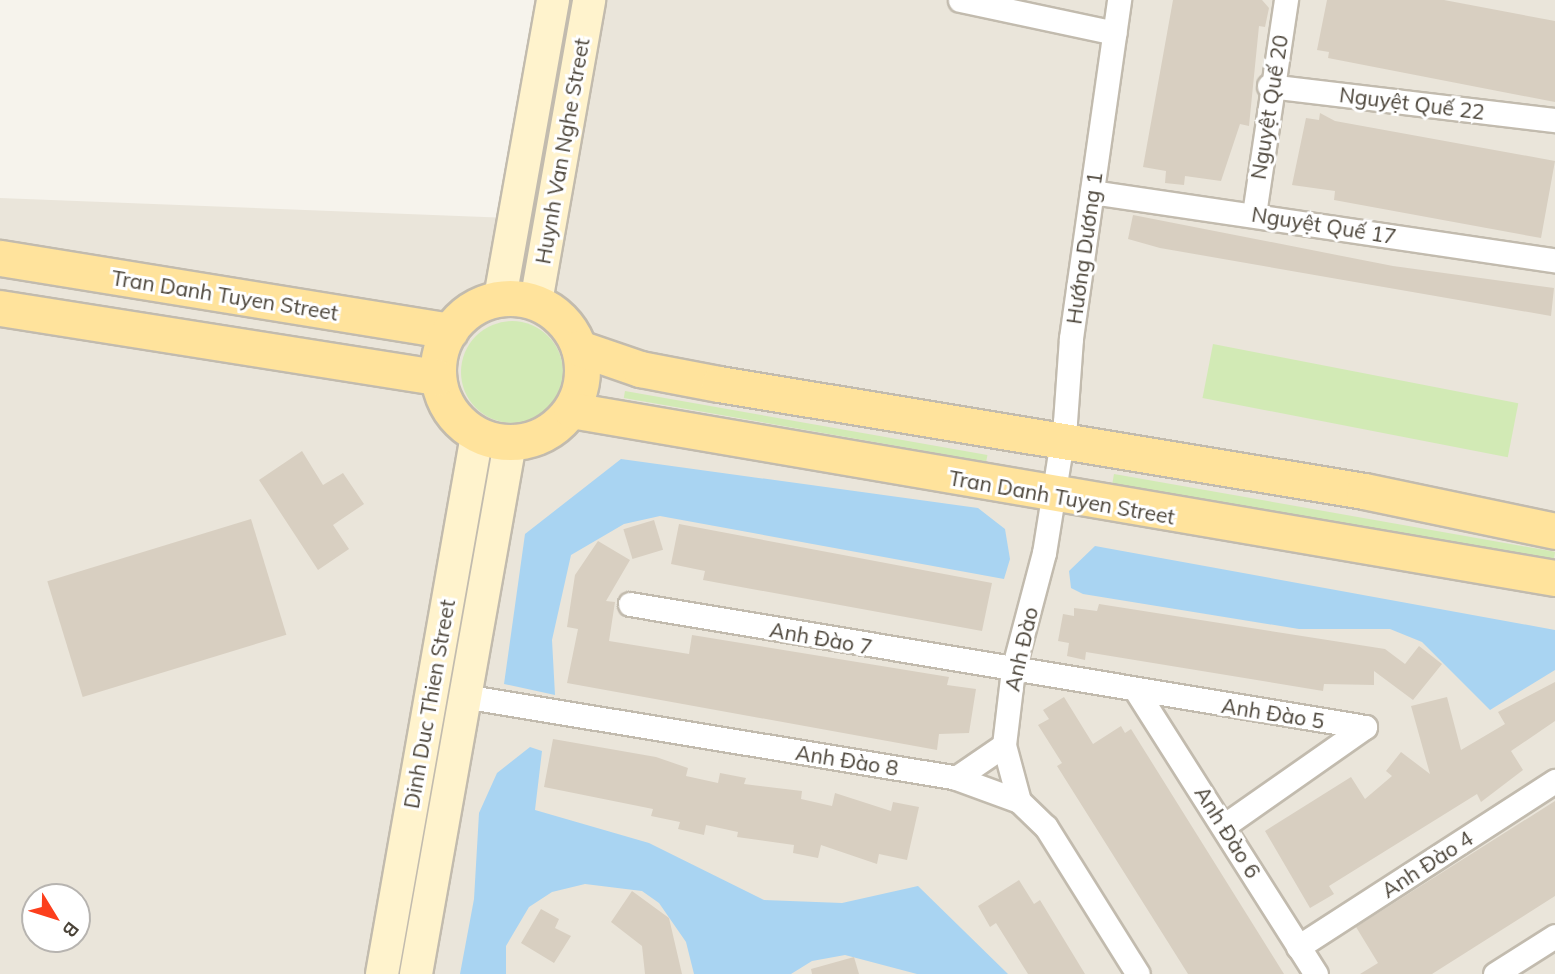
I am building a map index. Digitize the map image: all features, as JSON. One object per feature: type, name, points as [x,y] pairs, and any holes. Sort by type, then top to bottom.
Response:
[{"type":"main road","name":"Tran Danh Tuyen Street","points":[[0,258],[450,331]]},
{"type":"main road","points":[[500,299],[536,302],[562,320],[579,348],[582,380],[571,410],[544,434],[510,443],[477,435],[449,410],[438,377],[450,331],[471,309],[500,299]]},
{"type":"main road","points":[[0,309],[438,377]]},
{"type":"main road","points":[[579,348],[636,368],[706,382],[1062,440],[1555,531]]},
{"type":"main road","name":"Tran Danh Tuyen Street","points":[[571,410],[1053,496],[1555,578]]},
{"type":"street","name":"Huynh Van Nghe Street","points":[[500,299],[553,0]]},
{"type":"street","name":"Huynh Van Nghe Street","points":[[536,302],[589,0]]},
{"type":"street","points":[[960,0],[1115,33]]},
{"type":"street","name":"Hướng Dương 1","points":[[1053,496],[1119,0]]},
{"type":"street","name":"Nguyệt Quế 20","points":[[1254,214],[1269,86],[1286,0]]},
{"type":"street","name":"Nguyệt Quế 22","points":[[1269,86],[1555,120]]},
{"type":"street","name":"Nguyệt Quế 17","points":[[1092,192],[1555,260]]},
{"type":"street","name":"Dinh Duc Thien Street","points":[[382,974],[477,435]]},
{"type":"street","name":"Dinh Duc Thien Street","points":[[416,974],[463,696],[510,443]]},
{"type":"street","name":"Anh Đào","points":[[1019,801],[1004,745],[1013,670],[1053,496]]},
{"type":"street","name":"Anh Đào 7","points":[[630,604],[1013,670]]},
{"type":"street","points":[[444,620],[476,624]]},
{"type":"street","name":"Anh Đào 5","points":[[1013,670],[1365,727],[1225,825]]},
{"type":"street","name":"Anh Đào 6","points":[[1137,692],[1225,825],[1315,974]]},
{"type":"street","name":"Anh Đào 8","points":[[463,696],[956,778],[1019,801],[1045,827],[1138,974]]},
{"type":"street","points":[[956,778],[1004,745]]},
{"type":"street","name":"Anh Đào 4","points":[[1298,947],[1555,780]]},
{"type":"street","points":[[1495,974],[1555,936]]},
{"type":"shaded area","points":[[575,0],[1555,0],[1555,974],[0,974],[0,198],[536,219]]},
{"type":"green space","points":[[512,321],[531,325],[548,336],[559,353],[563,372],[559,391],[548,408],[531,419],[512,423],[493,419],[476,408],[465,391],[461,372],[465,353],[476,336],[493,325]]},
{"type":"green space","points":[[1213,344],[1518,403],[1508,457],[1203,398]]},
{"type":"green space","points":[[625,391],[987,455],[986,462],[624,398]]},
{"type":"green space","points":[[1114,474],[1555,552],[1553,562],[1112,484]]},
{"type":"water","points":[[621,459],[978,508],[1005,529],[1010,559],[1004,579],[660,516],[624,524],[571,555],[552,640],[555,695],[504,684],[525,534]]},
{"type":"water","points":[[1095,546],[1555,630],[1555,670],[1490,710],[1422,642],[1390,629],[1299,629],[1083,594],[1071,588],[1069,571]]},
{"type":"water","points":[[530,747],[542,751],[535,810],[649,843],[764,900],[842,903],[918,886],[1008,974],[917,974],[845,955],[812,961],[791,974],[694,974],[686,942],[659,903],[642,891],[585,884],[552,892],[529,907],[506,946],[506,974],[460,974],[474,899],[479,813],[497,773]]},
{"type":"building","points":[[1173,0],[1262,0],[1269,8],[1265,27],[1259,26],[1249,126],[1240,124],[1221,181],[1185,176],[1184,185],[1165,183],[1166,171],[1143,167]]},
{"type":"building","points":[[1327,0],[1444,0],[1555,21],[1555,102],[1328,58],[1329,52],[1317,50]]},
{"type":"building","points":[[1320,113],[1335,121],[1555,161],[1541,238],[1334,200],[1335,191],[1292,185],[1306,118],[1319,120]]},
{"type":"building","points":[[1133,215],[1393,266],[1554,288],[1551,316],[1160,248],[1128,239]]},
{"type":"building","points":[[302,451],[323,485],[343,473],[364,504],[333,525],[349,549],[318,570],[259,480]]},
{"type":"building","points":[[251,519],[286,635],[83,697],[47,581]]},
{"type":"building","points":[[654,520],[663,550],[632,559],[623,529]]},
{"type":"building","points":[[679,524],[992,583],[982,631],[703,580],[705,571],[671,564]]},
{"type":"building","points":[[598,541],[630,560],[606,601],[615,602],[609,641],[689,654],[692,635],[949,677],[947,685],[976,689],[969,733],[939,734],[937,750],[567,683],[578,629],[567,627],[575,575]]},
{"type":"building","points":[[1099,604],[1385,649],[1405,664],[1419,646],[1442,664],[1413,700],[1374,671],[1374,685],[1324,684],[1323,691],[1086,652],[1085,660],[1067,656],[1069,643],[1058,641],[1063,614],[1074,616],[1074,608],[1097,611]]},
{"type":"building","points":[[1555,682],[1555,721],[1511,751],[1523,770],[1481,802],[1477,794],[1329,886],[1334,894],[1310,908],[1265,831],[1351,777],[1365,799],[1392,776],[1386,771],[1401,752],[1430,774],[1411,706],[1447,697],[1461,750],[1505,724],[1498,712]]},
{"type":"building","points":[[1064,697],[1093,744],[1121,726],[1125,733],[1131,729],[1284,974],[1188,974],[1057,766],[1062,763],[1038,725],[1049,719],[1043,710]]},
{"type":"building","points":[[553,739],[656,757],[688,768],[686,776],[718,783],[720,773],[746,778],[744,784],[802,791],[801,799],[832,806],[835,793],[891,811],[893,802],[919,807],[907,860],[879,854],[877,864],[821,845],[818,858],[793,853],[794,845],[737,837],[738,832],[706,825],[704,835],[678,829],[680,822],[651,816],[653,809],[544,787]]},
{"type":"building","points":[[1555,801],[1555,896],[1432,974],[1360,974],[1378,963],[1356,927]]},
{"type":"building","points":[[1019,880],[1034,904],[1040,900],[1085,974],[1028,974],[996,923],[990,927],[978,906]]},
{"type":"building","points":[[632,891],[669,918],[682,974],[645,974],[642,946],[611,922]]},
{"type":"building","points":[[541,909],[559,919],[555,928],[571,936],[554,963],[521,943]]},
{"type":"building","points":[[854,957],[859,974],[812,974],[811,969]]}]
